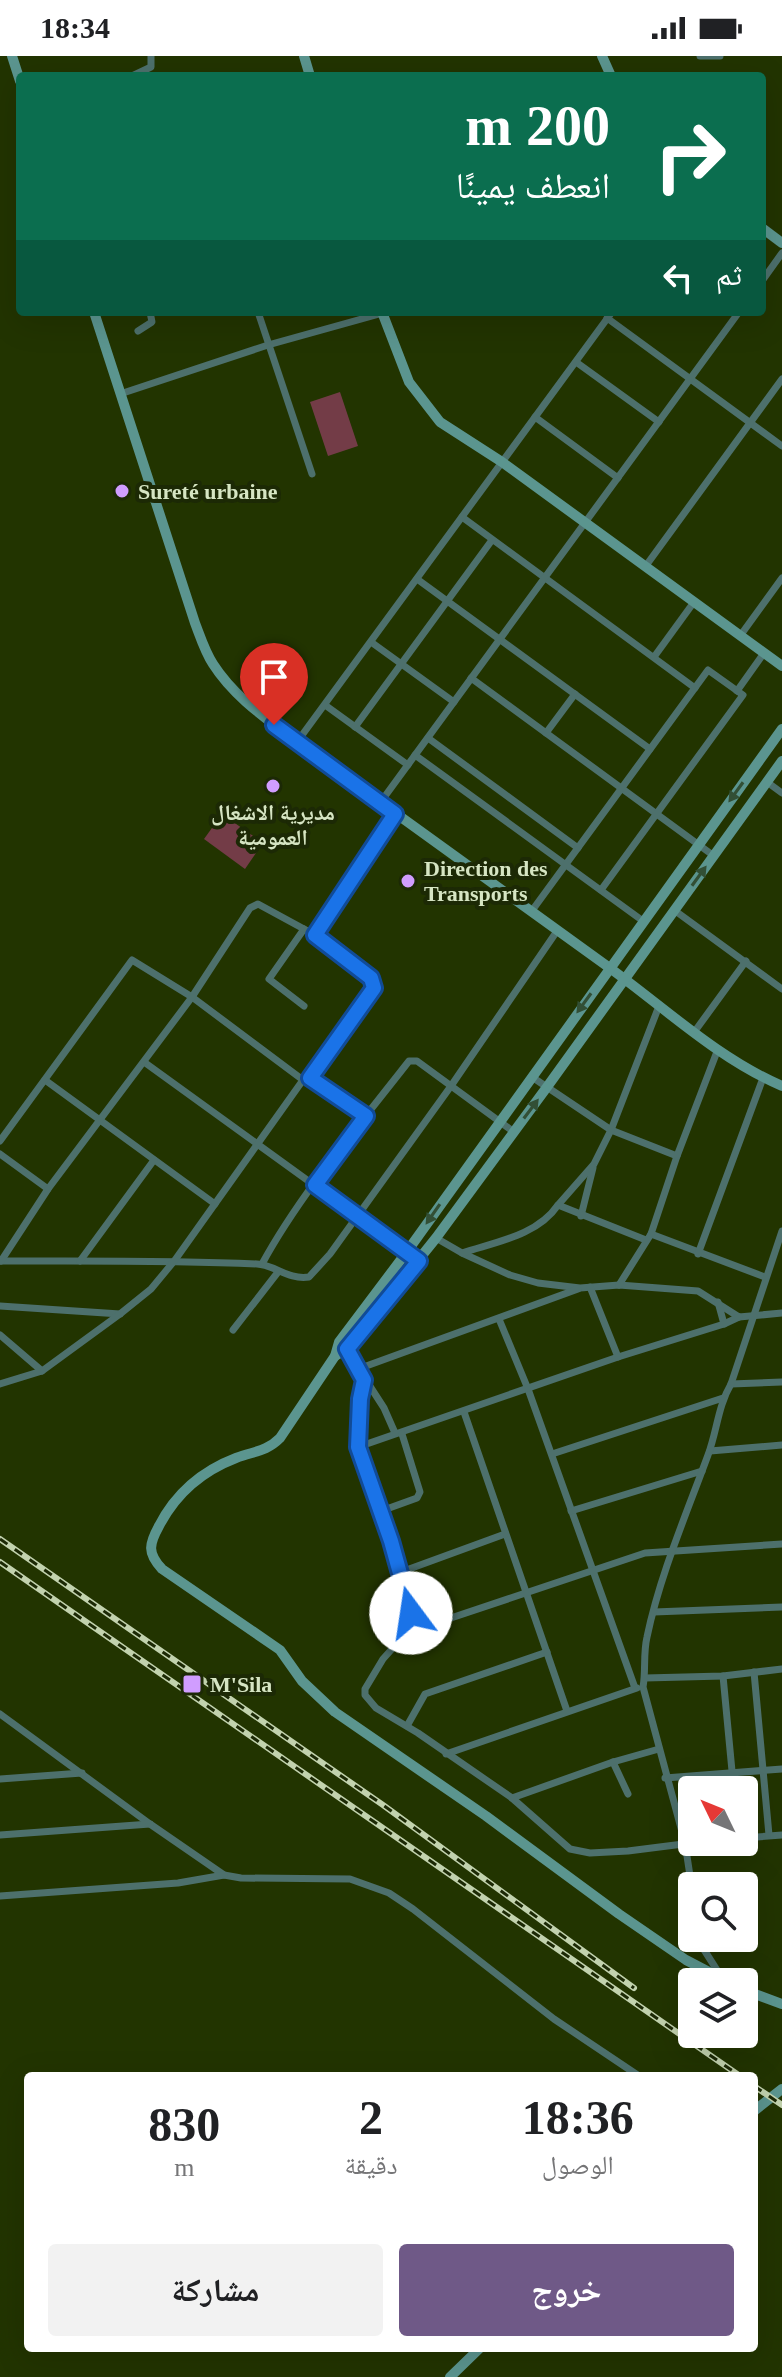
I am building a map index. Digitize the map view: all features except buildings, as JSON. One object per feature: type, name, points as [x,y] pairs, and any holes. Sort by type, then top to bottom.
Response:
[{"type":"street","points":[[140,72],[151,67],[151,56]]},
{"type":"street","points":[[700,56],[720,56]]},
{"type":"street","points":[[766,275],[782,253]]},
{"type":"street","points":[[95,316],[195,623],[211,663],[251,707],[297,742],[718,1049],[763,1078],[782,1085]]},
{"type":"street","points":[[138,331],[152,322],[151,316]]},
{"type":"street","points":[[259,316],[312,474]]},
{"type":"street","points":[[120,394],[368,316]]},
{"type":"street","points":[[384,316],[409,382],[440,422],[502,462],[782,666]]},
{"type":"street","points":[[297,742],[609,316]]},
{"type":"street","points":[[611,316],[690,379],[782,446]]},
{"type":"street","points":[[380,803],[736,316]]},
{"type":"street","points":[[576,362],[659,422]]},
{"type":"street","points":[[645,567],[782,379]]},
{"type":"street","points":[[535,417],[618,478]]},
{"type":"street","points":[[462,517],[695,688]]},
{"type":"street","points":[[355,727],[492,540]]},
{"type":"street","points":[[740,636],[782,578]]},
{"type":"street","points":[[417,579],[650,749]]},
{"type":"street","points":[[654,657],[694,602]]},
{"type":"street","points":[[371,642],[454,702]]},
{"type":"street","points":[[737,691],[764,653]]},
{"type":"street","points":[[531,912],[708,670],[743,695],[601,890]]},
{"type":"street","points":[[471,678],[714,856]]},
{"type":"street","points":[[546,733],[575,694]]},
{"type":"street","points":[[325,705],[408,765]]},
{"type":"street","points":[[701,1968],[335,1712],[302,1681],[280,1650],[162,1569],[150,1552],[149,1543],[161,1520],[192,1482],[240,1456],[259,1453],[271,1447],[293,1420],[406,1253],[782,729]]},
{"type":"street","points":[[428,738],[578,848]]},
{"type":"street","points":[[415,755],[643,921]]},
{"type":"street","points":[[343,1345],[419,1261],[782,761]]},
{"type":"street","points":[[767,782],[782,793]]},
{"type":"street","points":[[315,935],[395,814]]},
{"type":"street","points":[[0,1261],[48,1189],[192,997],[255,905],[315,935],[371,978],[374,988],[151,1289],[42,1371],[0,1384]]},
{"type":"street","points":[[674,910],[782,989]]},
{"type":"street","points":[[304,929],[269,979],[304,1006]]},
{"type":"street","points":[[0,1261],[175,1260],[262,1264],[278,1272],[309,1277],[330,1254],[451,1086],[557,931]]},
{"type":"street","points":[[0,1141],[132,960],[192,997],[306,1079],[366,1116]]},
{"type":"street","points":[[695,1031],[746,961]]},
{"type":"street","points":[[581,1216],[594,1164],[611,1130],[659,1006]]},
{"type":"street","points":[[619,1285],[648,1237],[718,1049]]},
{"type":"street","points":[[262,1264],[315,1185],[409,1061],[413,1059],[514,1132]]},
{"type":"street","points":[[144,1062],[419,1261]]},
{"type":"street","points":[[532,1077],[611,1130],[677,1156]]},
{"type":"street","points":[[698,1254],[763,1078]]},
{"type":"street","points":[[45,1080],[215,1204]]},
{"type":"street","points":[[0,1154],[48,1189]]},
{"type":"street","points":[[80,1261],[154,1160]]},
{"type":"street","points":[[462,1253],[534,1228],[548,1219],[594,1164]]},
{"type":"street","points":[[558,1205],[581,1216],[765,1277]]},
{"type":"street","points":[[641,1684],[654,1612],[672,1550],[710,1451],[723,1398],[731,1384],[782,1231]]},
{"type":"street","points":[[436,1238],[462,1253],[524,1279],[580,1288],[619,1285],[698,1291],[739,1317]]},
{"type":"street","points":[[233,1330],[278,1272]]},
{"type":"street","points":[[590,1287],[618,1357]]},
{"type":"street","points":[[358,1369],[580,1288]]},
{"type":"street","points":[[718,1302],[724,1324]]},
{"type":"street","points":[[0,1306],[120,1314]]},
{"type":"street","points":[[358,1447],[739,1317],[782,1313]]},
{"type":"street","points":[[499,1319],[552,1454],[591,1570],[641,1684],[678,1820]]},
{"type":"street","points":[[0,1335],[42,1371]]},
{"type":"street","points":[[343,1345],[398,1434],[420,1492],[417,1498],[381,1511]]},
{"type":"street","points":[[364,1380],[358,1447],[401,1572],[414,1628]]},
{"type":"street","points":[[731,1384],[782,1382]]},
{"type":"street","points":[[552,1454],[723,1398]]},
{"type":"street","points":[[464,1412],[567,1711]]},
{"type":"street","points":[[710,1451],[782,1445]]},
{"type":"street","points":[[571,1511],[702,1471]]},
{"type":"street","points":[[401,1572],[505,1534]]},
{"type":"street","points":[[678,1844],[628,1851],[578,1852],[557,1839],[512,1798],[376,1708],[365,1695],[365,1689],[383,1659],[414,1628],[645,1553],[782,1544]]},
{"type":"street","points":[[654,1612],[782,1607]]},
{"type":"street","points":[[407,1726],[425,1694],[547,1652]]},
{"type":"street","points":[[446,1754],[641,1684],[782,1669]]},
{"type":"street","points":[[754,1672],[769,1835]]},
{"type":"street","points":[[723,1676],[732,1771]]},
{"type":"street","points":[[0,1714],[224,1875]]},
{"type":"street","points":[[0,1725],[13,1724]]},
{"type":"street","points":[[512,1798],[659,1749]]},
{"type":"street","points":[[613,1762],[628,1794]]},
{"type":"street","points":[[665,1778],[782,1769]]},
{"type":"street","points":[[0,1779],[82,1773]]},
{"type":"street","points":[[0,1835],[150,1824]]},
{"type":"street","points":[[758,1836],[782,1835]]},
{"type":"street","points":[[0,1896],[178,1883],[224,1875],[241,1878],[350,1879],[389,1893],[413,1909],[554,2019],[633,2072]]},
{"type":"street","points":[[686,1960],[692,1952]]},
{"type":"street","points":[[758,1995],[782,2004]]},
{"type":"street","points":[[758,2108],[782,2089]]},
{"type":"street","points":[[450,2377],[476,2352]]},
{"type":"shaded area","points":[[340,392],[358,446],[328,456],[310,402]]},
{"type":"shaded area","points":[[222,814],[263,843],[245,869],[204,839]]},
{"type":"railway","points":[[0,1539],[383,1805],[634,1988]]},
{"type":"railway","points":[[0,1562],[734,2072]]},
{"type":"railway","points":[[758,2089],[782,2105]]},
{"type":"place","name":"Sureté urbaine","points":[[122,491]]},
{"type":"place","name":"مديرية الاشغال العمومية","points":[[273,786]]},
{"type":"place","name":"Direction des Transports","points":[[408,881]]},
{"type":"place","name":"M'Sila","points":[[192,1684]]},
{"type":"route","points":[[274,725],[395,814],[315,935],[371,978],[374,988],[310,1078],[366,1116],[315,1185],[419,1261],[347,1349],[364,1380],[357,1431],[358,1447],[401,1572],[411,1613]]}]
